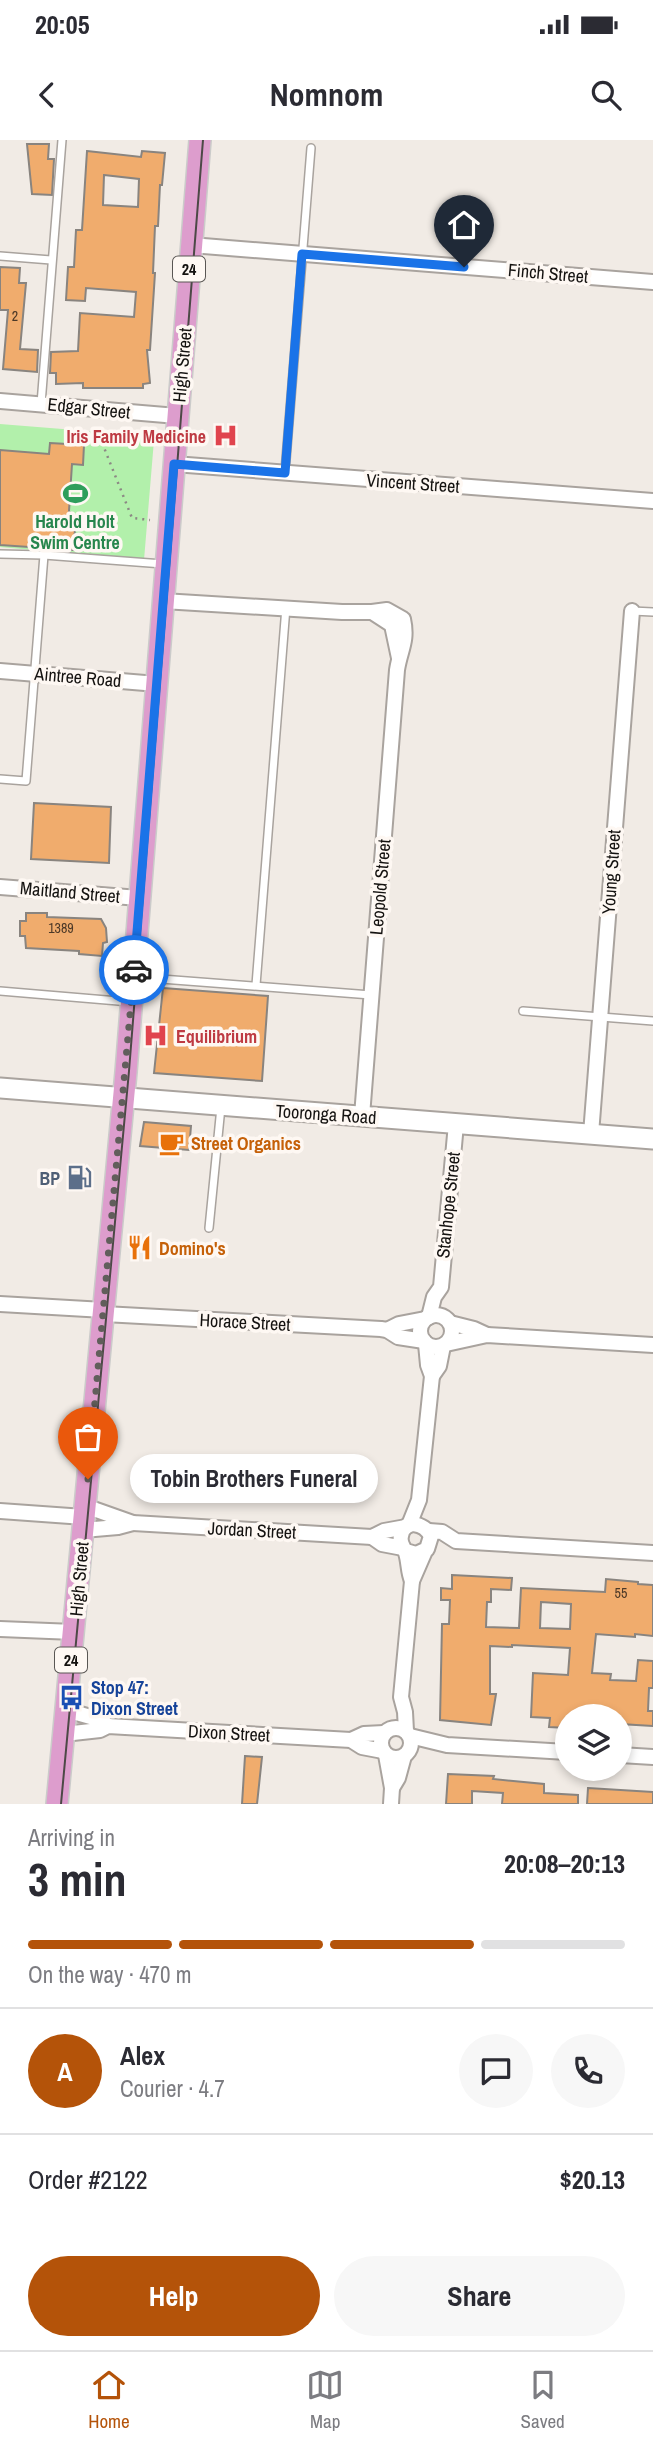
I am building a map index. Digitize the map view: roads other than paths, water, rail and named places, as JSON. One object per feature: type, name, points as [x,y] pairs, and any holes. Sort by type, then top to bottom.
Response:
[{"type":"main road","name":"High Street","points":[[57,1804],[123,1098],[200,140]]},
{"type":"main road","name":"Tooronga Road","points":[[0,1088],[653,1139]]},
{"type":"street","name":"Finch Street","points":[[191,245],[653,282]]},
{"type":"street","name":"Edgar Street","points":[[0,401],[177,416]]},
{"type":"street","name":"Vincent Street","points":[[174,464],[653,501]]},
{"type":"street","name":"Leopold Street","points":[[163,601],[372,612],[398,622],[399,658],[362,1116]]},
{"type":"street","name":"Young Street","points":[[591,1134],[632,611]]},
{"type":"street","name":"Aintree Road","points":[[0,671],[157,684]]},
{"type":"street","name":"Maitland Street","points":[[0,887],[139,898]]},
{"type":"street","name":"Stanhope Street","points":[[427,1318],[440,1287],[456,1124]]},
{"type":"street","name":"Stanhope Street","points":[[440,1287],[445,1298],[448,1321]]},
{"type":"street","name":"Horace Street","points":[[0,1304],[387,1330],[398,1337],[425,1343]]},
{"type":"street","points":[[412,1581],[400,1537],[419,1500],[432,1376],[420,1330],[427,1318],[438,1315],[487,1335]]},
{"type":"street","name":"Horace Street","points":[[387,1330],[399,1324],[427,1318]]},
{"type":"street","points":[[432,1376],[452,1334],[448,1321]]},
{"type":"street","points":[[425,1343],[435,1348],[487,1335],[653,1345]]},
{"type":"street","points":[[391,1804],[392,1788],[380,1742],[401,1697],[412,1581],[431,1540],[419,1500]]},
{"type":"street","points":[[0,1511],[84,1518]]},
{"type":"street","name":"Jordan Street","points":[[84,1518],[118,1527],[133,1523]]},
{"type":"street","name":"Jordan Street","points":[[84,1518],[372,1537],[384,1531],[407,1526]]},
{"type":"street","points":[[407,1526],[417,1524],[443,1532],[456,1541]]},
{"type":"street","name":"Jordan Street","points":[[372,1537],[382,1544],[405,1550]]},
{"type":"street","points":[[405,1550],[416,1554],[456,1541],[653,1553]]},
{"type":"street","points":[[0,1629],[74,1632]]},
{"type":"street","points":[[392,1788],[411,1744],[401,1697]]},
{"type":"street","name":"Dixon Street","points":[[66,1710],[101,1720],[108,1726]]},
{"type":"street","name":"Dixon Street","points":[[64,1734],[100,1730],[108,1726],[351,1740],[362,1747],[384,1753]]},
{"type":"street","points":[[386,1731],[397,1727],[447,1745],[555,1751]]},
{"type":"street","name":"Dixon Street","points":[[351,1740],[363,1734],[386,1731]]},
{"type":"street","points":[[384,1753],[395,1758],[447,1745]]},
{"type":"street","points":[[632,1756],[653,1757]]},
{"type":"lane","points":[[41,404],[62,140]]},
{"type":"lane","points":[[285,473],[311,148]]},
{"type":"lane","points":[[0,256],[51,260]]},
{"type":"lane","points":[[0,554],[166,564]]},
{"type":"lane","points":[[0,779],[26,781],[44,555]]},
{"type":"lane","points":[[256,985],[286,607]]},
{"type":"lane","points":[[632,611],[653,612]]},
{"type":"lane","points":[[133,977],[372,995]]},
{"type":"lane","points":[[0,991],[131,1002]]},
{"type":"lane","points":[[523,1012],[653,1021]]},
{"type":"lane","points":[[209,1228],[222,1105]]},
{"type":"tram line","points":[[61,1804],[129,1071],[203,140]]},
{"type":"place","name":"Iris Family Medicine","points":[[226,436]]},
{"type":"place","name":"Harold Holt Swim Centre","points":[[75,494]]},
{"type":"place","name":"Equilibrium","points":[[156,1036]]},
{"type":"place","name":"Street Organics","points":[[171,1143]]},
{"type":"place","name":"BP","points":[[80,1178]]},
{"type":"place","name":"Domino's","points":[[139,1248]]},
{"type":"place","name":"Tobin Brothers Funeral","points":[[88,1479]]},
{"type":"place","name":"Stop 47: Dixon Street","points":[[71,1697]]}]
